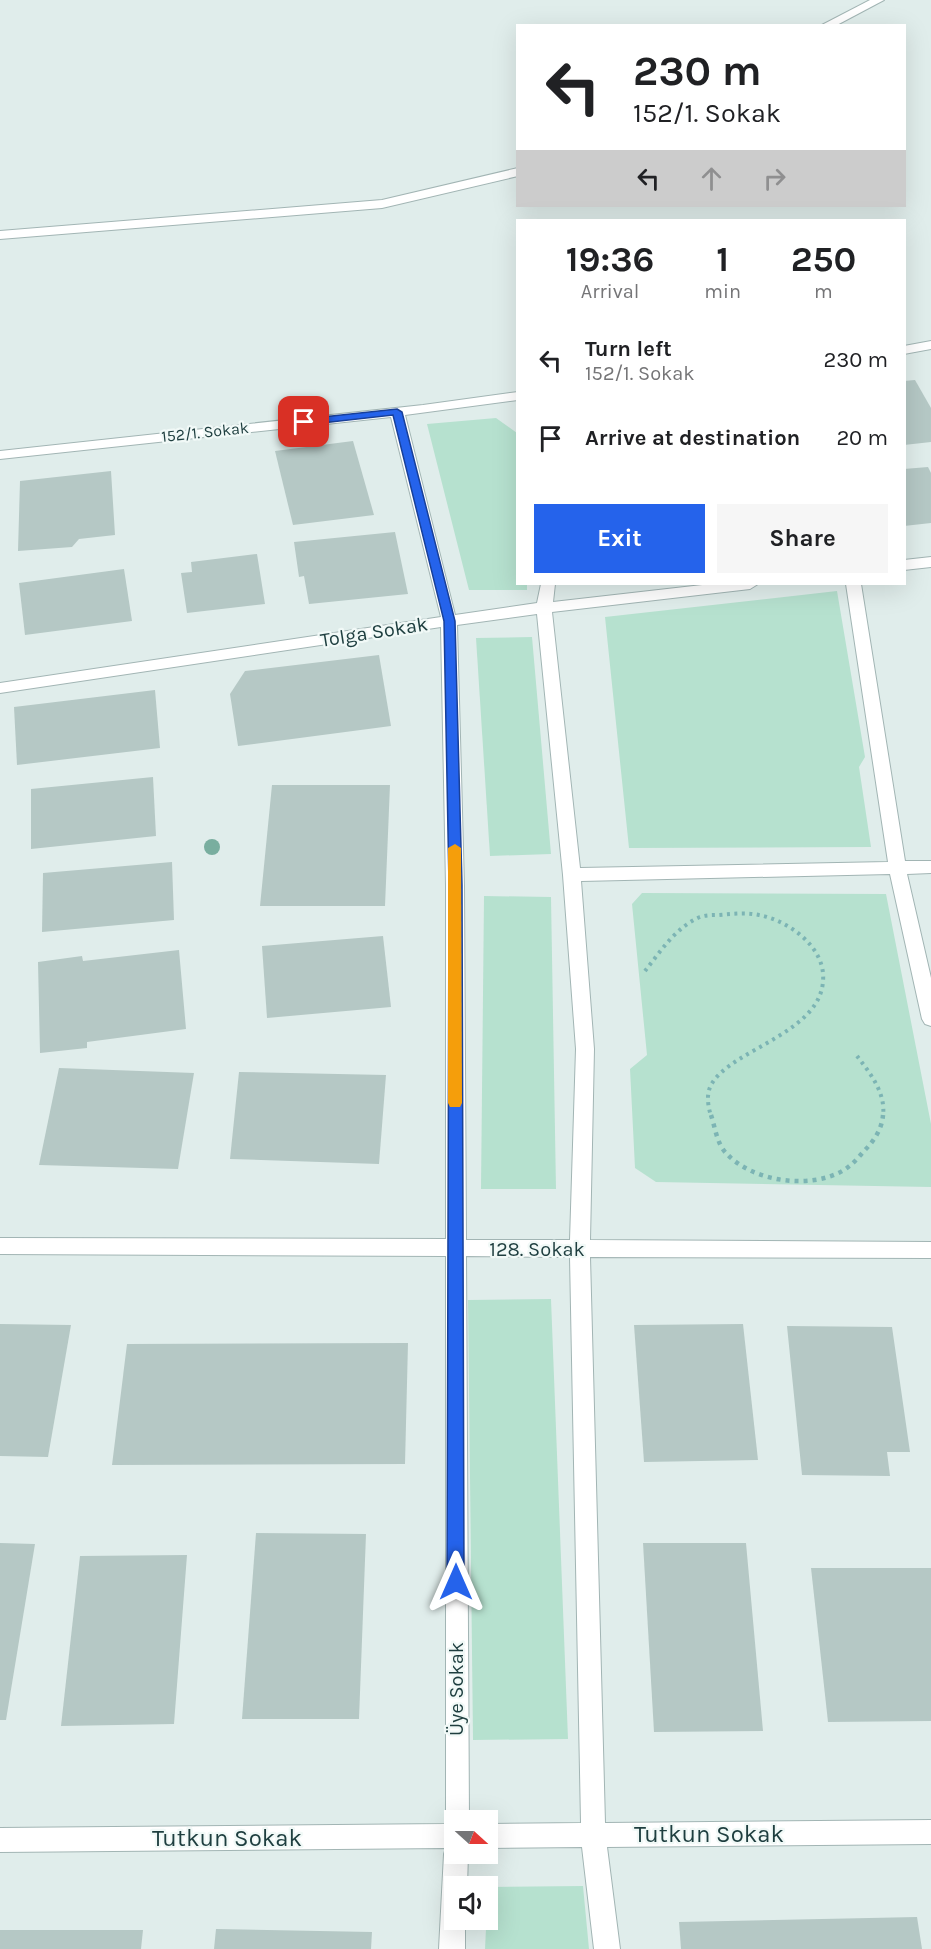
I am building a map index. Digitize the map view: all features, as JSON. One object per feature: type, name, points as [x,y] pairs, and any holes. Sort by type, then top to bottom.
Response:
[{"type":"street","points":[[829,24],[879,0]]},
{"type":"street","points":[[0,235],[382,204],[516,172]]},
{"type":"street","points":[[906,350],[931,345]]},
{"type":"street","name":"152/1. Sokak","points":[[0,455],[397,412],[516,396]]},
{"type":"street","name":"Üye Sokak","points":[[397,412],[449,621],[455,885],[457,1810]]},
{"type":"street","points":[[906,566],[931,562]]},
{"type":"street","points":[[548,585],[544,608],[572,875],[585,1049],[580,1249],[592,1835],[607,1949]]},
{"type":"street","name":"Tolga Sokak","points":[[0,688],[449,621],[741,585]]},
{"type":"street","points":[[853,585],[897,866],[931,1019]]},
{"type":"street","points":[[572,875],[931,867]]},
{"type":"street","name":"128. Sokak","points":[[0,1246],[931,1250]]},
{"type":"street","name":"Tutkun Sokak","points":[[498,1836],[931,1833]]},
{"type":"street","name":"Tutkun Sokak","points":[[0,1840],[444,1836]]},
{"type":"street","points":[[452,1949],[453,1930]]},
{"type":"path","points":[[645,971],[680,929],[702,916],[733,913],[760,915],[787,925],[810,946],[822,966],[822,987],[814,1004],[796,1025],[754,1050],[721,1074],[710,1087],[708,1105],[725,1152],[751,1169],[766,1175],[797,1180],[824,1178],[847,1170],[873,1144],[882,1122],[885,1102],[872,1075],[857,1056]]},
{"type":"green space","points":[[496,418],[516,432],[516,585],[527,585],[527,590],[469,590],[427,424]]},
{"type":"green space","points":[[837,591],[865,757],[859,767],[871,847],[629,848],[605,617]]},
{"type":"green space","points":[[532,637],[551,854],[490,856],[476,638]]},
{"type":"green space","points":[[642,893],[886,894],[931,1124],[931,1187],[656,1182],[635,1168],[630,1069],[647,1055],[632,904]]},
{"type":"green space","points":[[484,896],[551,897],[556,1189],[481,1189]]},
{"type":"green space","points":[[551,1299],[568,1739],[473,1740],[468,1300]]},
{"type":"green space","points":[[583,1886],[589,1949],[485,1949],[486,1930],[498,1930],[498,1887]]},
{"type":"building","points":[[915,380],[931,408],[931,442],[906,445],[906,381]]},
{"type":"building","points":[[353,441],[374,515],[293,525],[275,451]]},
{"type":"building","points":[[928,467],[931,473],[931,523],[906,526],[906,469]]},
{"type":"building","points":[[111,471],[115,535],[79,539],[72,547],[18,551],[20,481]]},
{"type":"building","points":[[395,532],[408,594],[309,604],[304,576],[299,577],[294,542]]},
{"type":"building","points":[[257,554],[265,604],[187,613],[181,573],[192,572],[191,562]]},
{"type":"building","points":[[124,569],[132,621],[25,635],[19,583]]},
{"type":"building","points":[[379,655],[391,726],[238,746],[230,694],[245,671]]},
{"type":"building","points":[[155,690],[160,748],[17,765],[14,707]]},
{"type":"building","points":[[153,777],[156,836],[31,849],[31,789]]},
{"type":"building","points":[[272,785],[390,785],[385,906],[260,906]]},
{"type":"building","points":[[172,862],[174,920],[42,932],[43,873]]},
{"type":"building","points":[[383,936],[391,1007],[267,1018],[262,946]]},
{"type":"building","points":[[179,950],[186,1029],[87,1042],[87,1048],[40,1053],[38,962],[82,956],[83,961]]},
{"type":"building","points":[[59,1068],[194,1073],[178,1169],[39,1165]]},
{"type":"building","points":[[239,1072],[386,1075],[379,1164],[230,1159]]},
{"type":"building","points":[[0,1324],[71,1325],[48,1457],[0,1456]]},
{"type":"building","points":[[743,1324],[758,1460],[644,1462],[634,1325]]},
{"type":"building","points":[[787,1326],[892,1327],[910,1452],[887,1452],[890,1476],[802,1475]]},
{"type":"building","points":[[408,1343],[405,1464],[112,1465],[127,1344]]},
{"type":"building","points":[[256,1533],[366,1534],[359,1719],[242,1719]]},
{"type":"building","points":[[0,1543],[35,1544],[6,1720],[0,1720]]},
{"type":"building","points":[[643,1543],[746,1543],[763,1731],[654,1732]]},
{"type":"building","points":[[187,1555],[174,1724],[61,1726],[80,1556]]},
{"type":"building","points":[[811,1568],[931,1568],[931,1721],[828,1722]]},
{"type":"building","points":[[917,1917],[922,1949],[681,1949],[679,1922]]},
{"type":"building","points":[[216,1929],[372,1932],[371,1949],[214,1949]]},
{"type":"building","points":[[0,1930],[143,1930],[141,1949],[0,1949]]},
{"type":"slow traffic","points":[[455,848],[455,1103]]},
{"type":"route","points":[[304,422],[397,412],[449,621],[455,885],[456,1582]]}]
